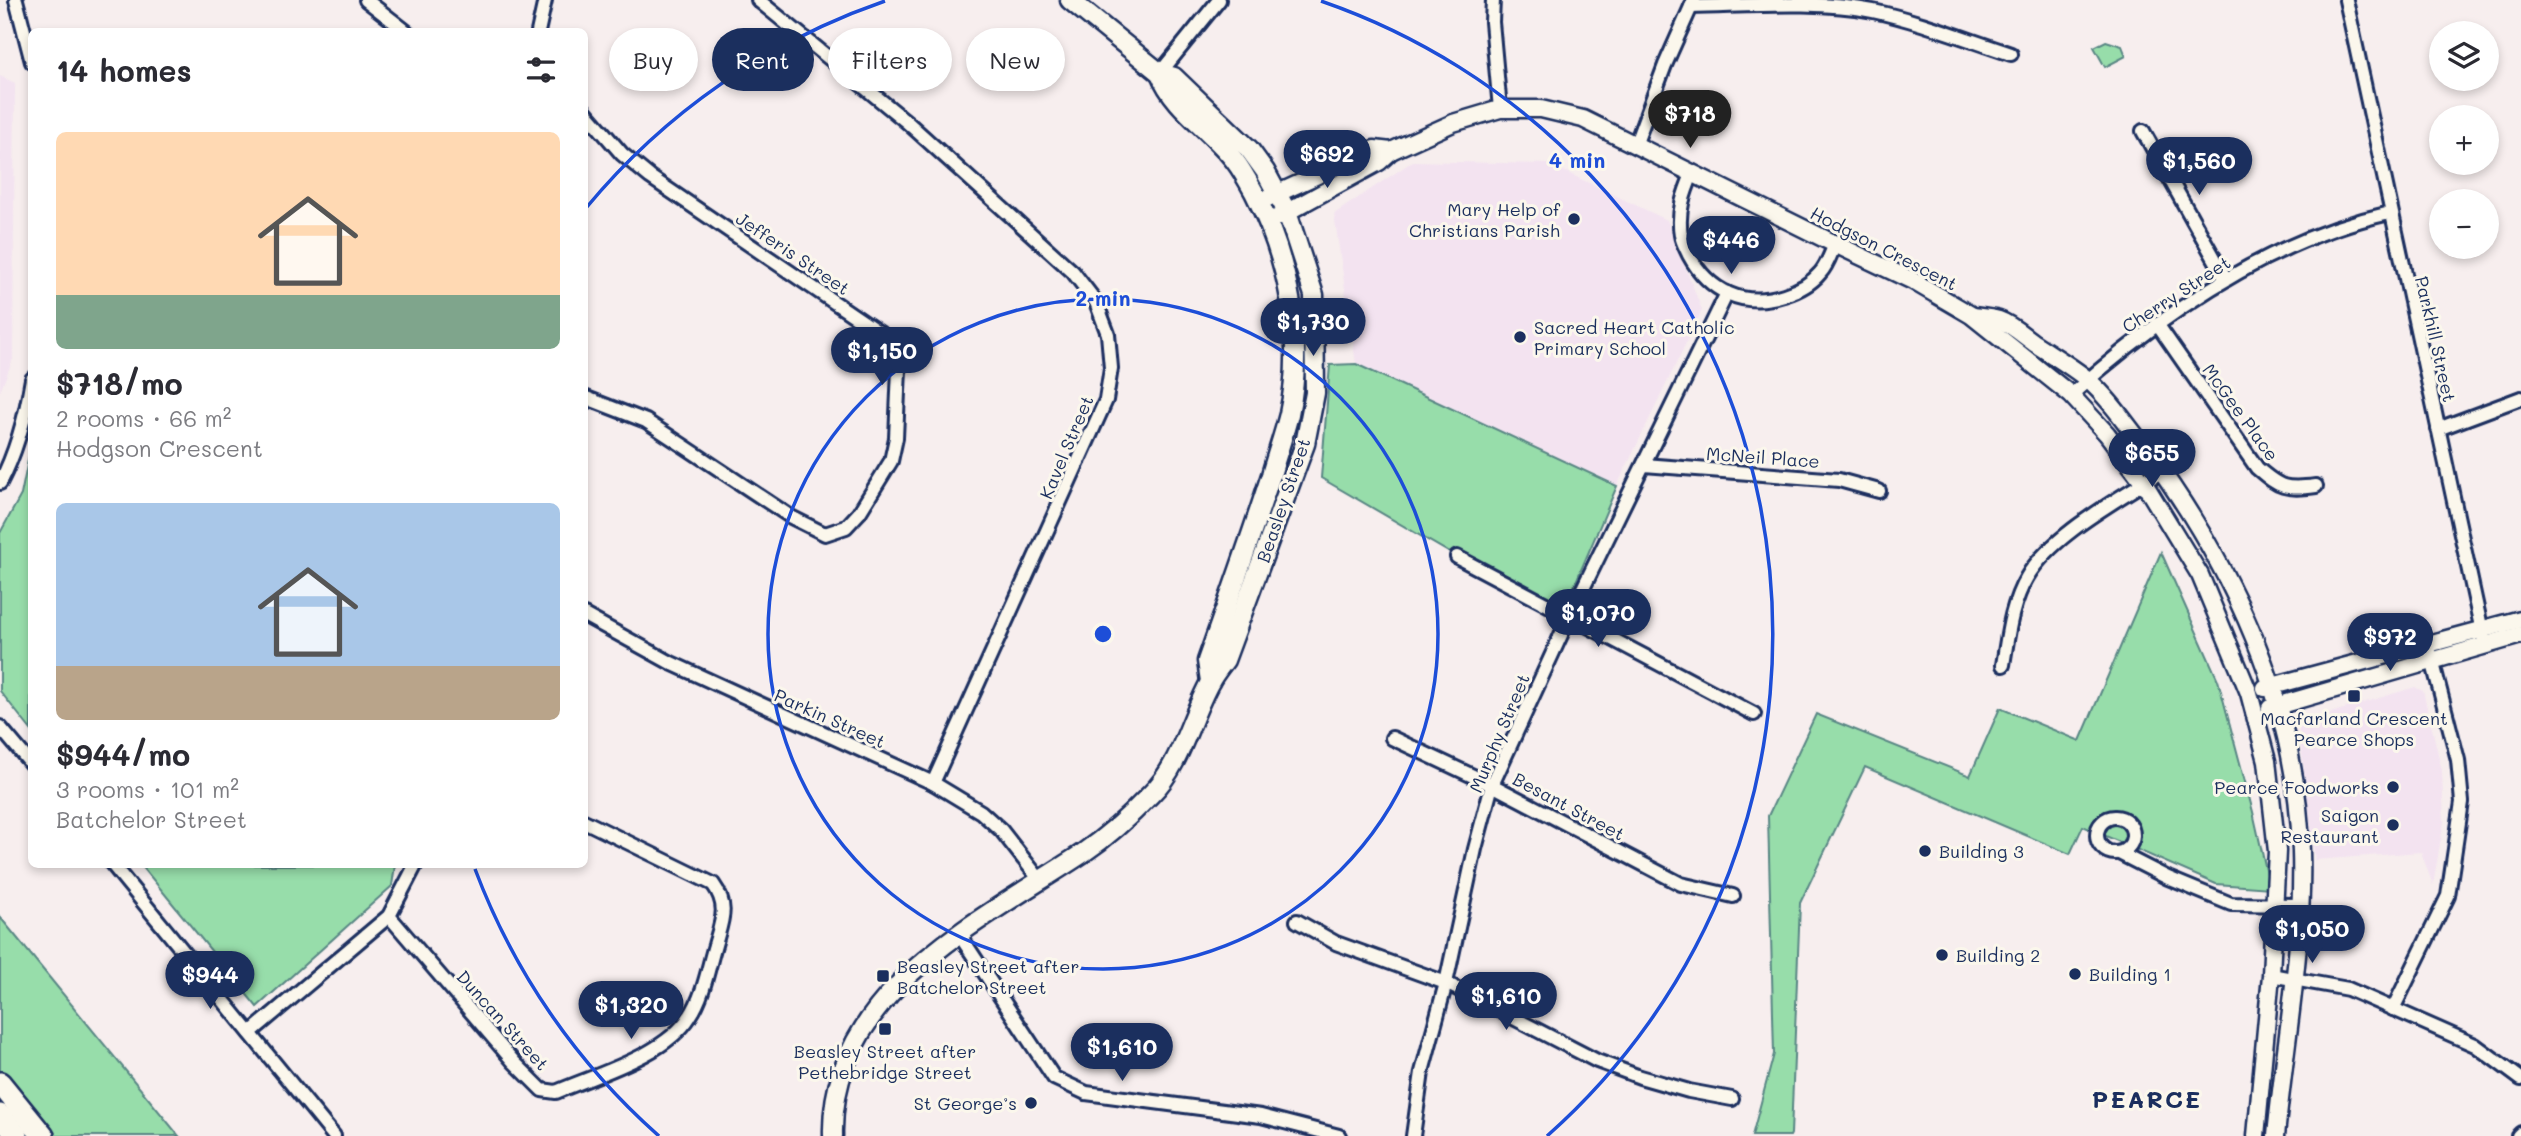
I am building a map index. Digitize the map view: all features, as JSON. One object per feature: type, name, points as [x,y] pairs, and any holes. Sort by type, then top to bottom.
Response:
[{"type":"main road","name":"Beasley Street","points":[[833,1136],[838,1089],[852,1048],[873,1012],[902,979],[959,934],[1121,825],[1155,791],[1176,757],[1210,681],[1225,660],[1305,444],[1315,393],[1314,295],[1287,212],[1277,193],[1249,149],[1174,77],[1160,73],[1070,0]]},
{"type":"main road","name":"Beasley Street","points":[[1160,73],[1166,89],[1234,160],[1259,202],[1269,222],[1287,278],[1290,303],[1294,373],[1289,412],[1264,499],[1207,660],[1210,681]]},
{"type":"main road","points":[[0,1083],[43,1136]]},
{"type":"main road","points":[[0,1115],[18,1136]]},
{"type":"street","points":[[16,0],[28,46]]},
{"type":"street","points":[[366,0],[402,28]]},
{"type":"street","points":[[539,28],[545,0]]},
{"type":"street","name":"Kavel Street","points":[[758,0],[908,122],[1073,272],[1096,302],[1108,334],[1111,368],[1107,400],[933,783]]},
{"type":"street","points":[[1160,73],[1219,0]]},
{"type":"street","points":[[1493,0],[1492,22],[1500,109]]},
{"type":"street","name":"Parkhill Street","points":[[2346,0],[2483,637]]},
{"type":"street","points":[[1636,143],[1692,3],[1833,5],[1872,11],[2011,54]]},
{"type":"street","name":"Hodgson Crescent","points":[[1269,222],[1379,162],[1391,151],[1453,122],[1500,109],[1541,109],[1583,118],[1913,281],[1971,315],[2071,395],[2107,434],[2144,483],[2200,576],[2249,693],[2267,761],[2277,851],[2271,975],[2256,1136]]},
{"type":"street","name":"Jefferis Street","points":[[588,115],[622,154],[650,177],[881,334],[894,346],[899,369],[896,438],[891,461],[859,513],[846,527],[825,534],[791,517],[646,421],[588,399]]},
{"type":"street","points":[[2143,131],[2226,279]]},
{"type":"street","name":"Hodgson Crescent","points":[[1259,202],[1374,149],[1391,151]]},
{"type":"street","points":[[1693,172],[1681,205],[1681,238],[1693,263],[1706,280],[1727,293],[1741,299],[1765,301],[1798,290],[1822,272],[1835,244]]},
{"type":"street","name":"Cherry Street","points":[[2071,395],[2157,324],[2226,279],[2327,230],[2390,213]]},
{"type":"street","name":"Murphy Street","points":[[1413,1136],[1422,1072],[1492,785],[1570,615],[1727,293]]},
{"type":"street","name":"Hodgson Crescent","points":[[1971,315],[2001,321],[2087,380],[2124,420],[2162,471],[2221,564],[2249,623],[2272,686],[2290,757],[2301,850],[2294,979],[2276,1136]]},
{"type":"street","name":"McGee Place","points":[[2157,324],[2257,468],[2275,484],[2294,489],[2316,486]]},
{"type":"street","points":[[0,483],[22,427],[28,398]]},
{"type":"street","points":[[2438,429],[2521,398]]},
{"type":"street","name":"McNeil Place","points":[[1644,466],[1839,480],[1879,491]]},
{"type":"street","points":[[2003,665],[2011,619],[2019,595],[2042,556],[2073,530],[2162,471]]},
{"type":"street","points":[[1457,557],[1754,714]]},
{"type":"street","name":"Parkin Street","points":[[588,617],[695,675],[933,783],[981,812],[1001,830],[1040,880]]},
{"type":"street","points":[[2255,713],[2433,661],[2521,619]]},
{"type":"street","points":[[2249,693],[2428,644],[2521,635]]},
{"type":"street","points":[[2393,1009],[2448,896],[2462,802],[2458,760],[2428,644]]},
{"type":"street","points":[[0,727],[28,760]]},
{"type":"street","name":"Besant Street","points":[[1392,738],[1492,785],[1681,884],[1733,896]]},
{"type":"street","name":"Duncan Street","points":[[389,916],[514,1062],[542,1090],[556,1092],[657,1048],[679,1032],[692,1014],[704,984],[724,912],[721,896],[713,884],[588,823]]},
{"type":"street","points":[[2119,853],[2168,878],[2231,904],[2299,905]]},
{"type":"street","points":[[115,868],[334,1136]]},
{"type":"street","points":[[250,1033],[389,916],[414,868]]},
{"type":"street","points":[[1297,920],[1336,943],[1446,982],[1597,1060],[1653,1080],[1732,1099]]},
{"type":"street","points":[[959,934],[1055,1079],[1086,1093],[1261,1116],[1339,1136]]},
{"type":"street","points":[[2271,975],[2348,989],[2475,1045],[2521,1079]]},
{"type":"shaded area","points":[[0,76],[15,83],[13,359],[0,392]]},
{"type":"shaded area","name":"Sacred Heart Catholic Primary School","points":[[1413,161],[1549,164],[1667,220],[1702,310],[1617,486],[1356,364],[1334,214]]},
{"type":"shaded area","points":[[2415,687],[2423,691],[2442,770],[2444,822],[2433,885],[2421,852],[2315,860],[2298,723]]},
{"type":"green space","points":[[2106,41],[2122,46],[2126,56],[2105,67],[2094,47]]},
{"type":"green space","points":[[1356,364],[1617,486],[1566,605],[1457,557],[1321,478],[1330,365]]},
{"type":"green space","points":[[28,461],[28,726],[0,691],[0,533],[21,495]]},
{"type":"green space","points":[[2161,552],[2218,680],[2270,888],[2216,884],[2083,826],[2070,854],[1865,767],[1800,903],[1791,1134],[1752,1136],[1774,1054],[1768,816],[1816,714],[1970,776],[2000,708],[2080,741]]},
{"type":"green space","points":[[143,868],[395,868],[392,886],[257,1007]]},
{"type":"green space","points":[[0,917],[179,1136],[0,1136]]},
{"type":"place","name":"Mary Help of Christians Parish","points":[[1574,219]]},
{"type":"place","name":"Sacred Heart Catholic Primary School","points":[[1520,337]]},
{"type":"place","name":"Macfarland Crescent Pearce Shops","points":[[2354,696]]},
{"type":"place","name":"Pearce Foodworks","points":[[2393,787]]},
{"type":"place","name":"Saigon Restaurant","points":[[2393,825]]},
{"type":"place","name":"Building 3","points":[[1925,851]]},
{"type":"place","name":"Building 2","points":[[1942,955]]},
{"type":"place","name":"Building 1","points":[[2075,974]]},
{"type":"place","name":"Beasley Street after Batchelor Street","points":[[883,976]]},
{"type":"place","name":"Beasley Street after Pethebridge Street","points":[[885,1029]]},
{"type":"place","name":"St George’s","points":[[1031,1103]]},
{"type":"district","name":"PEARCE","points":[[2147,1098]]}]
